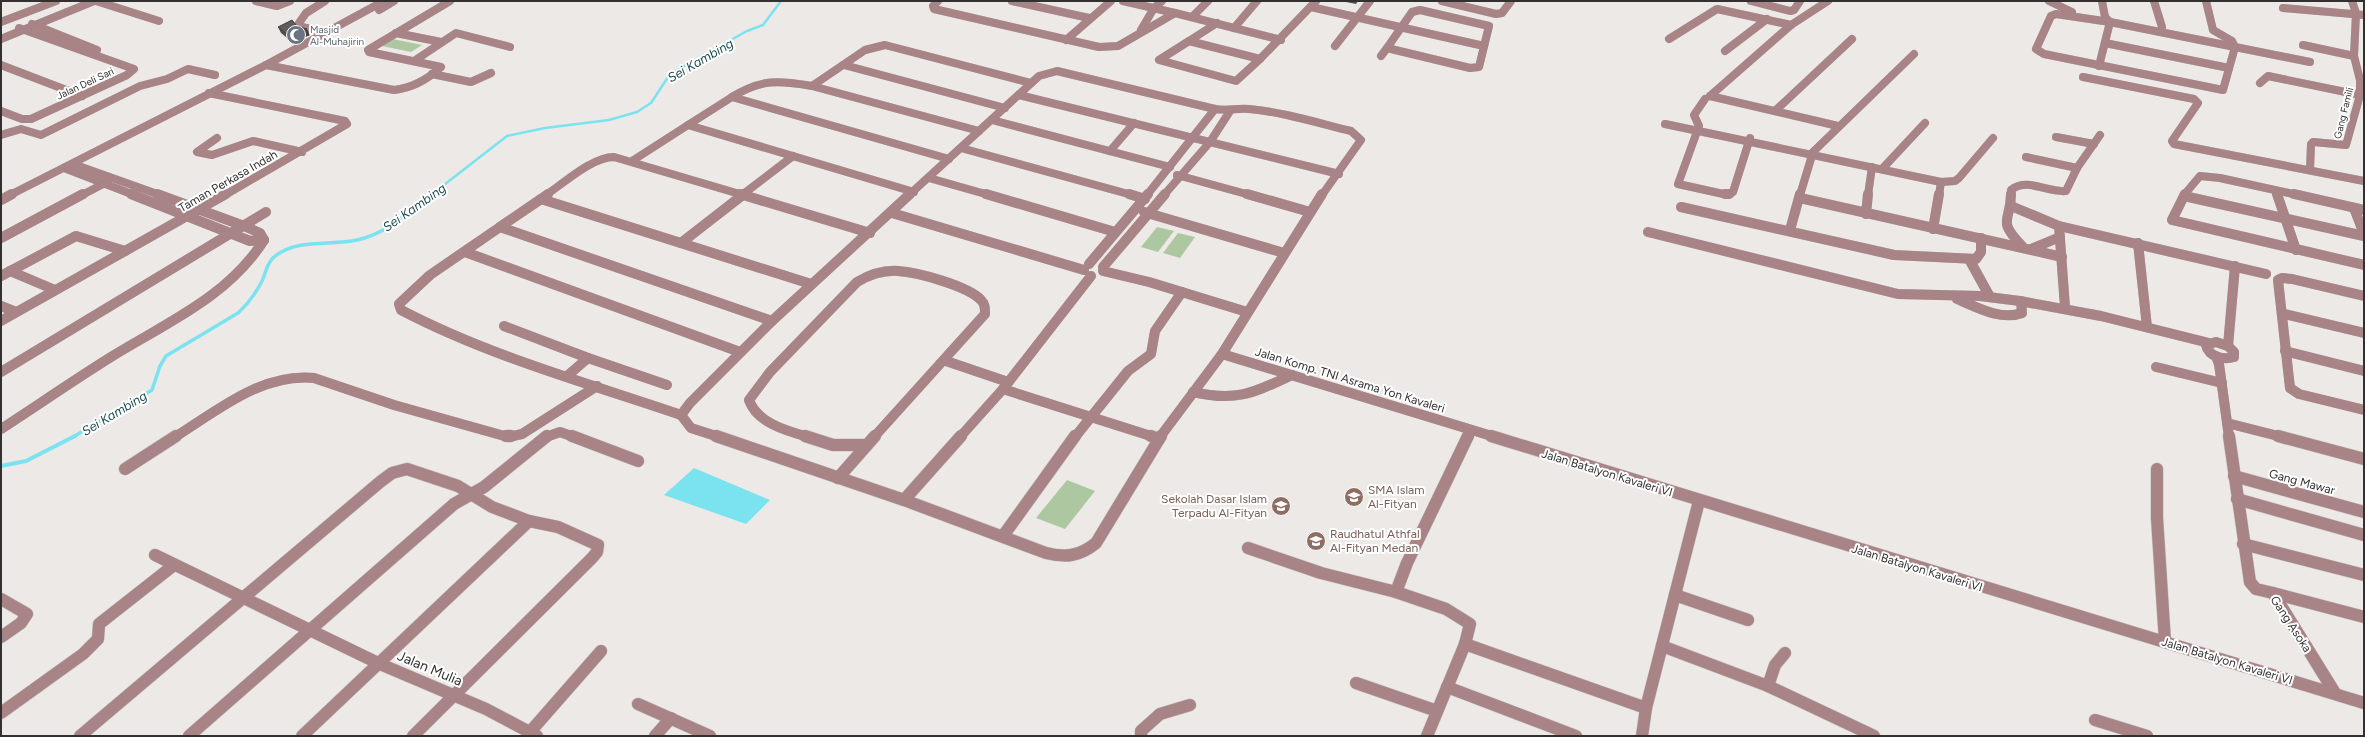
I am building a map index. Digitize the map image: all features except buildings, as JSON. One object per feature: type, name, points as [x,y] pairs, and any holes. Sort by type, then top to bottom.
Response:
[{"type":"street","points":[[1,22],[56,1]]},
{"type":"street","points":[[34,24],[87,1]]},
{"type":"street","points":[[1,36],[95,1],[159,21]]},
{"type":"street","points":[[256,1],[277,6],[290,1]]},
{"type":"street","points":[[325,1],[306,13],[299,23],[302,27],[330,34],[384,1]]},
{"type":"street","points":[[1,200],[71,167],[394,1]]},
{"type":"street","points":[[269,66],[394,90],[406,88],[432,74],[441,67],[368,52],[396,33],[450,1]]},
{"type":"street","points":[[938,1],[933,8],[1066,40],[1110,48],[1118,46],[1140,31],[1175,13]]},
{"type":"street","points":[[1012,1],[1089,18]]},
{"type":"street","points":[[1066,40],[1089,18],[1111,1]]},
{"type":"street","points":[[1123,1],[1193,16],[1281,40]]},
{"type":"street","points":[[1140,31],[1154,8],[1162,1]]},
{"type":"street","points":[[1193,16],[1208,1]]},
{"type":"street","points":[[1234,28],[1257,1]]},
{"type":"street","points":[[1217,23],[1159,60],[1236,81],[1281,40],[1316,1]]},
{"type":"street","points":[[1335,46],[1370,1]]},
{"type":"street","points":[[1442,1],[1499,14],[1511,1]]},
{"type":"street","points":[[1749,1],[1790,11],[1794,10],[1800,1]]},
{"type":"street","points":[[1828,1],[1791,25],[1710,96],[1776,110],[1838,126]]},
{"type":"street","points":[[2047,1],[2066,10],[2108,20],[2310,62]]},
{"type":"street","points":[[2099,66],[2105,43],[2108,20],[2102,1]]},
{"type":"street","points":[[2154,1],[2162,27]]},
{"type":"street","points":[[2206,1],[2213,30],[2232,41],[2235,46],[2224,89],[2220,90],[2099,66],[2044,54],[2036,49],[2051,16],[2060,15],[2162,27],[2202,35],[2212,34],[2213,30]]},
{"type":"street","name":"Gang Famili","points":[[2310,170],[2311,144],[2314,142],[2346,145],[2360,95],[2360,80],[2354,56],[2360,14],[2352,1]]},
{"type":"street","points":[[1311,8],[1484,46]]},
{"type":"street","points":[[2283,8],[2329,13],[2360,14]]},
{"type":"street","points":[[1381,56],[1386,48],[1412,12],[1420,10],[1485,23],[1489,28],[1480,65],[1475,68],[1386,48]]},
{"type":"street","points":[[1670,39],[1713,10],[1767,19],[1791,25]]},
{"type":"street","points":[[1725,51],[1767,19]]},
{"type":"street","name":"Jalan Deli Sari","points":[[34,24],[98,49],[92,54]]},
{"type":"street","points":[[1,39],[21,29]]},
{"type":"street","name":"Jalan Deli Sari","points":[[1,111],[22,120],[31,119],[127,75],[134,69],[21,29]]},
{"type":"street","points":[[396,33],[441,42]]},
{"type":"street","points":[[414,61],[454,34],[460,33],[510,47]]},
{"type":"street","points":[[1776,110],[1852,39]]},
{"type":"street","points":[[1189,41],[1260,59]]},
{"type":"street","points":[[2105,43],[2230,68]]},
{"type":"street","points":[[812,86],[872,47],[893,45],[1032,83]]},
{"type":"street","points":[[2303,45],[2354,56]]},
{"type":"street","points":[[1790,230],[1812,154],[1838,126],[1914,54]]},
{"type":"street","points":[[1,65],[82,96]]},
{"type":"street","points":[[844,65],[1005,108]]},
{"type":"street","points":[[1,135],[21,129],[41,135],[140,86],[167,79],[189,69],[215,75]]},
{"type":"street","points":[[681,415],[706,386],[811,284],[870,233],[892,213],[1032,83],[1046,73],[1061,71],[1215,109],[1230,111],[1239,109],[1268,112],[1351,131],[1359,136],[1361,140],[1339,174],[1310,212],[1222,354],[1159,439],[1096,543],[1080,555],[1052,555],[904,500],[691,428],[686,424],[681,415],[530,364],[439,328],[401,310],[399,304],[403,297],[465,252],[601,158],[614,157],[632,161],[870,233]]},
{"type":"street","points":[[432,74],[471,82],[491,73]]},
{"type":"street","points":[[2260,83],[2266,76],[2271,76],[2360,95]]},
{"type":"street","points":[[2083,77],[2194,99],[2198,103],[2186,118],[2173,143],[2364,182]]},
{"type":"street","points":[[632,161],[750,86],[764,81],[782,80],[812,86],[979,131]]},
{"type":"street","name":"Taman Perkasa Indah","points":[[1,321],[302,152],[343,128],[347,122],[213,94]]},
{"type":"street","points":[[1019,95],[1339,174]]},
{"type":"street","points":[[732,98],[949,159]]},
{"type":"street","points":[[1705,99],[1694,115],[1698,127],[1677,183],[1728,195],[1732,192],[1749,139]]},
{"type":"street","points":[[904,500],[1005,385],[1115,232],[1145,199],[1194,138],[1215,109]]},
{"type":"street","points":[[1103,269],[1210,142],[1230,111]]},
{"type":"street","points":[[992,120],[1110,151],[1169,169],[1182,176],[1310,212]]},
{"type":"street","points":[[1110,151],[1134,123]]},
{"type":"street","points":[[1882,169],[1925,123]]},
{"type":"street","points":[[1665,124],[1698,127],[1812,154],[1942,182],[1955,181],[1959,178],[1993,138]]},
{"type":"street","points":[[688,125],[914,192]]},
{"type":"street","points":[[2027,248],[2007,228],[2005,214],[2011,206],[2010,194],[2013,187],[2026,185],[2065,192],[2077,168],[2100,135]]},
{"type":"street","points":[[2056,137],[2094,144]]},
{"type":"street","points":[[217,138],[198,152],[216,156],[245,142],[253,141],[302,152]]},
{"type":"street","points":[[961,148],[1145,199]]},
{"type":"street","points":[[681,243],[793,156]]},
{"type":"street","points":[[2026,157],[2077,168]]},
{"type":"street","points":[[71,167],[114,179],[226,219],[260,233],[264,240]]},
{"type":"street","points":[[71,167],[104,184],[190,216],[250,241],[264,240]]},
{"type":"street","points":[[1866,214],[1872,167]]},
{"type":"street","points":[[2364,210],[2200,176],[2184,196],[2172,220],[2364,265]]},
{"type":"street","points":[[928,178],[1115,232]]},
{"type":"street","points":[[1,238],[114,179]]},
{"type":"street","points":[[1933,229],[1942,182]]},
{"type":"street","points":[[2276,191],[2296,250]]},
{"type":"street","points":[[2184,196],[2364,235]]},
{"type":"street","points":[[1800,198],[1933,229],[2027,248],[2062,258]]},
{"type":"street","points":[[541,199],[811,284]]},
{"type":"street","points":[[2011,206],[2059,226],[2138,243],[2266,274]]},
{"type":"street","points":[[1681,207],[1790,230],[1894,255],[1969,259],[1979,256],[1981,238]]},
{"type":"street","points":[[2354,208],[2364,235]]},
{"type":"street","points":[[1136,210],[1284,253]]},
{"type":"street","points":[[1,372],[266,212]]},
{"type":"street","points":[[892,213],[1088,270],[1103,269],[1247,312]]},
{"type":"street","points":[[215,226],[226,219]]},
{"type":"street","points":[[2059,226],[2065,307]]},
{"type":"street","points":[[500,227],[772,321]]},
{"type":"street","points":[[1648,232],[1898,294],[1922,297],[1990,297],[2065,307],[2209,343],[2220,343],[2228,346],[2234,352],[2234,357],[2227,359],[2216,356],[2206,348],[2206,345],[2209,343]]},
{"type":"street","points":[[1,276],[76,236],[125,251]]},
{"type":"street","points":[[2027,248],[2060,237]]},
{"type":"street","points":[[1,429],[111,357],[211,297],[257,256],[264,240]]},
{"type":"street","points":[[2138,243],[2147,327]]},
{"type":"street","points":[[465,252],[740,352]]},
{"type":"street","points":[[1969,259],[1990,297]]},
{"type":"street","points":[[2228,346],[2235,266]]},
{"type":"street","points":[[838,478],[946,361],[985,314],[985,306],[980,299],[955,286],[922,276],[889,270],[865,276],[857,282],[770,372],[750,400],[752,409],[758,415],[785,430],[833,445],[867,445]]},
{"type":"street","points":[[10,271],[55,290]]},
{"type":"street","points":[[2364,296],[2282,278],[2278,280],[2284,314],[2285,351],[2290,388],[2364,410]]},
{"type":"street","points":[[1003,536],[1090,416],[1128,371],[1151,354],[1155,331],[1182,292]]},
{"type":"street","points":[[1950,297],[1983,309],[2010,316],[2022,313],[2021,301]]},
{"type":"street","points":[[1,306],[16,312]]},
{"type":"street","points":[[2284,314],[2364,333]]},
{"type":"street","points":[[504,326],[588,358],[667,385]]},
{"type":"street","points":[[2285,351],[2364,371]]},
{"type":"street","name":"Jalan Komp. TNI Asrama Yon Kavaleri","points":[[1222,354],[1471,431]]},
{"type":"street","points":[[2216,356],[2222,382],[2242,544],[2364,575]]},
{"type":"street","points":[[567,376],[588,358]]},
{"type":"street","points":[[946,361],[1005,385],[1159,439]]},
{"type":"street","points":[[2156,367],[2222,382]]},
{"type":"street","points":[[1193,392],[1214,398],[1237,398],[1292,375]]},
{"type":"street","points":[[125,469],[249,390],[297,378],[314,378],[394,405],[508,437],[522,434],[597,386]]},
{"type":"street","points":[[2227,423],[2364,459]]},
{"type":"street","points":[[2268,427],[2364,452]]},
{"type":"street","points":[[1396,592],[1407,563],[1471,431]]},
{"type":"street","name":"Jalan Batalyon Kavaleri VI","points":[[1471,431],[2364,703]]},
{"type":"street","points":[[189,736],[454,504],[496,479],[553,433],[560,432],[638,461]]},
{"type":"street","points":[[80,736],[392,473],[407,469],[447,481],[472,494],[487,505],[529,521],[558,527],[594,541],[598,545],[598,549],[592,558],[413,736]]},
{"type":"street","points":[[2157,469],[2157,518],[2165,642]]},
{"type":"street","name":"Gang Mawar","points":[[2234,476],[2364,512]]},
{"type":"street","points":[[2237,499],[2364,535]]},
{"type":"street","points":[[1642,736],[1646,708],[1674,595],[1700,501]]},
{"type":"street","points":[[302,736],[380,664],[529,521]]},
{"type":"street","name":"Gang Asoka","points":[[2242,544],[2252,586],[2273,593],[2335,693]]},
{"type":"street","points":[[1248,548],[1321,573],[1396,592],[1453,612],[1470,624],[1465,644],[1427,736]]},
{"type":"street","name":"Jalan Mulia","points":[[155,555],[243,599],[380,664],[486,709],[534,734]]},
{"type":"street","points":[[1,713],[83,654],[98,639],[99,624],[174,565]]},
{"type":"street","points":[[2273,593],[2364,617]]},
{"type":"street","points":[[1674,595],[1748,620]]},
{"type":"street","points":[[1,599],[27,614],[21,623],[1,637]]},
{"type":"street","points":[[1465,644],[1646,708]]},
{"type":"street","points":[[1662,646],[1768,686],[1874,736]]},
{"type":"street","points":[[534,734],[601,651]]},
{"type":"street","points":[[1768,686],[1775,665],[1785,653]]},
{"type":"street","points":[[1356,683],[1438,711]]},
{"type":"street","points":[[1447,687],[1576,736]]},
{"type":"street","points":[[638,704],[710,736]]},
{"type":"street","points":[[1140,736],[1141,731],[1160,714],[1190,705]]},
{"type":"street","points":[[655,736],[671,718]]},
{"type":"street","points":[[2095,720],[2147,736]]},
{"type":"green space","points":[[393,39],[422,45],[411,52],[382,46]]},
{"type":"green space","points":[[1157,227],[1174,231],[1158,252],[1141,247]]},
{"type":"green space","points":[[1178,233],[1195,237],[1180,258],[1163,253]]},
{"type":"green space","points":[[1067,480],[1095,491],[1065,529],[1036,518]]},
{"type":"water","points":[[694,468],[770,500],[746,524],[664,495]]},
{"type":"waterway","name":"Sei Kambing","points":[[431,195],[507,136],[545,128],[609,120],[637,112],[651,103],[670,74],[747,31],[763,25],[781,1]]},
{"type":"waterway","name":"Sei Kambing","points":[[73,437],[152,390],[160,366],[166,356],[238,313],[257,290],[271,260],[274,257],[293,247],[347,242],[368,237],[397,222],[432,194]]},
{"type":"waterway","name":"Sei Kambing","points":[[1,466],[26,461],[75,436]]},
{"type":"place","name":"Masjid Al-Muhajirin","points":[[296,35]]},
{"type":"place","name":"SMA Islam Al-Fityan","points":[[1354,497]]},
{"type":"place","name":"Sekolah Dasar Islam Terpadu Al-Fityan","points":[[1281,506]]},
{"type":"place","name":"Raudhatul Athfal Al-Fityan Medan","points":[[1316,541]]}]
